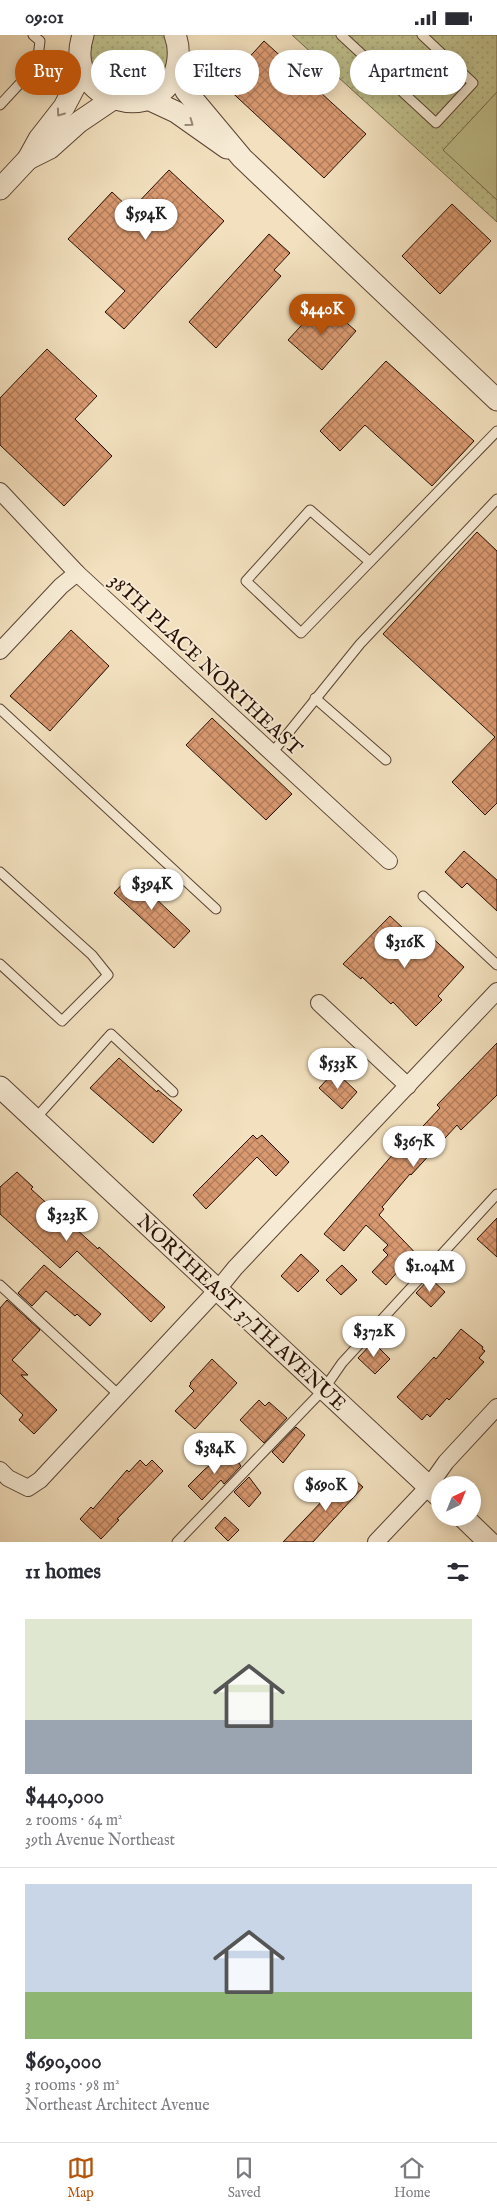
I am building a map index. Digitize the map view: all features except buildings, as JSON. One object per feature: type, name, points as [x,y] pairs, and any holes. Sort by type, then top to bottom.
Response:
[{"type":"street","points":[[82,35],[80,49],[83,71],[100,93],[113,99],[136,102],[148,99],[160,93],[175,73]]},
{"type":"street","points":[[178,37],[179,50]]},
{"type":"street","points":[[0,189],[28,159],[39,139],[64,107],[83,71]]},
{"type":"street","points":[[190,95],[242,157],[497,401]]},
{"type":"street","points":[[28,159],[50,148],[86,116],[113,99]]},
{"type":"street","points":[[148,99],[176,112],[242,157]]},
{"type":"street","name":"38TH PLACE NORTHEAST","points":[[0,491],[77,573],[389,861]]},
{"type":"street","points":[[0,651],[61,586],[77,573]]},
{"type":"street","points":[[0,1470],[8,1478],[28,1489],[47,1473],[218,1289],[235,1268],[497,991]]},
{"type":"street","points":[[319,1003],[408,1086]]},
{"type":"street","name":"NORTHEAST 37TH AVENUE","points":[[0,1087],[431,1487]]},
{"type":"street","points":[[441,1476],[446,1462],[497,1407]]},
{"type":"street","points":[[376,1542],[431,1494]]},
{"type":"street","points":[[472,1526],[489,1542]]},
{"type":"lane","points":[[0,105],[37,65],[40,41],[33,35]]},
{"type":"lane","points":[[340,35],[436,123],[473,83],[422,35]]},
{"type":"lane","points":[[370,562],[310,510],[246,581],[301,633],[370,562],[497,431]]},
{"type":"lane","points":[[272,753],[360,644],[497,499]]},
{"type":"lane","points":[[315,698],[386,760]]},
{"type":"lane","points":[[0,709],[216,909]]},
{"type":"lane","points":[[0,872],[92,955],[108,975],[62,1021],[0,964]]},
{"type":"lane","points":[[423,897],[497,965]]},
{"type":"lane","points":[[35,1119],[111,1033],[173,1092]]},
{"type":"lane","points":[[177,1542],[324,1389],[342,1363],[497,1194]]},
{"type":"lane","points":[[0,1285],[119,1395]]},
{"type":"green space","points":[[94,35],[166,35],[171,60],[165,72],[165,50],[91,50],[91,60],[90,48]]},
{"type":"green space","points":[[292,35],[497,35],[497,222],[358,95],[467,95],[467,50],[350,50],[350,88],[340,79],[340,50],[308,50]]},
{"type":"green space","points":[[497,92],[497,200],[443,150]]}]
